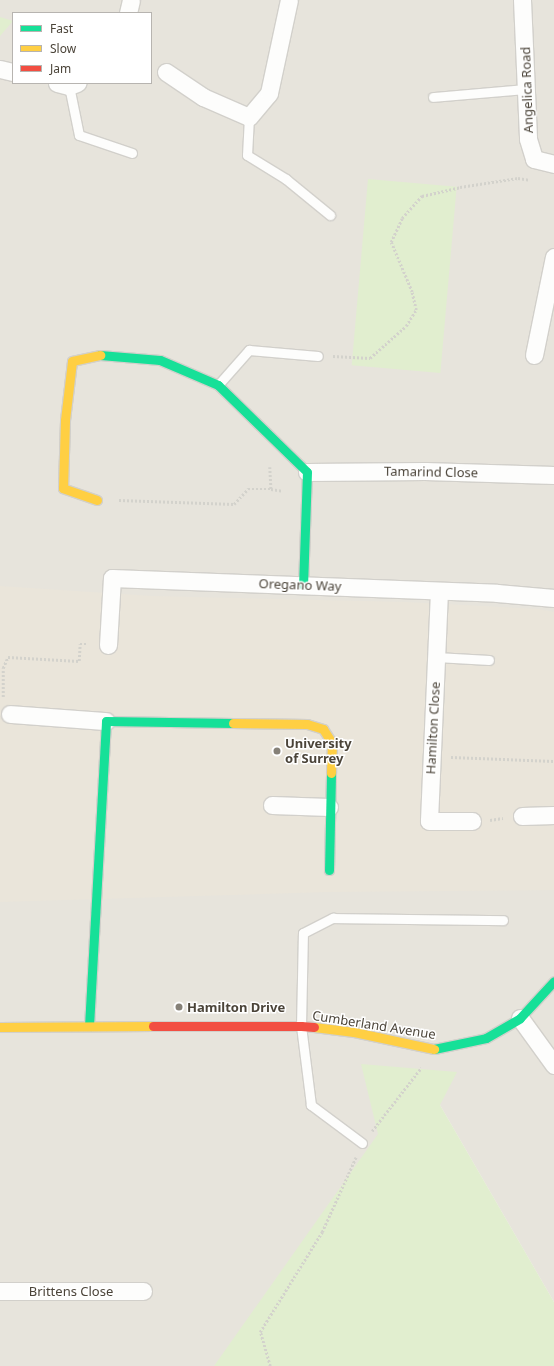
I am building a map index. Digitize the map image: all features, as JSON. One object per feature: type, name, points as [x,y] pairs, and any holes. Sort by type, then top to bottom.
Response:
[{"type":"street","points":[[128,12],[131,0]]},
{"type":"street","points":[[166,72],[203,97],[249,117],[269,93],[289,0]]},
{"type":"street","name":"Angelica Road","points":[[522,0],[528,139],[534,159],[554,164]]},
{"type":"street","points":[[0,69],[12,72]]},
{"type":"street","points":[[534,355],[552,277],[554,257]]},
{"type":"street","points":[[96,500],[63,488],[65,420],[72,361],[100,355],[160,360],[218,386],[307,472],[303,585]]},
{"type":"street","name":"Tamarind Close","points":[[307,472],[425,471],[554,475]]},
{"type":"street","name":"Oregano Way","points":[[108,644],[112,578],[497,593],[554,598]]},
{"type":"street","name":"Hamilton Close","points":[[439,591],[429,821],[472,821]]},
{"type":"street","points":[[10,714],[106,721],[307,724],[323,729],[332,743],[329,807],[329,870]]},
{"type":"street","points":[[89,1026],[106,721]]},
{"type":"street","points":[[272,805],[329,807]]},
{"type":"street","points":[[522,816],[554,815]]},
{"type":"street","name":"Cumberland Avenue","points":[[0,1027],[301,1026],[354,1032],[436,1049],[486,1038],[520,1018],[554,981]]},
{"type":"street","points":[[520,1018],[554,1064]]},
{"type":"street","name":"Brittens Close","points":[[0,1291],[143,1291]]},
{"type":"lane","points":[[68,84],[79,135],[132,153]]},
{"type":"lane","points":[[432,96],[527,89]]},
{"type":"lane","points":[[249,117],[247,154],[286,179],[330,215]]},
{"type":"lane","points":[[218,386],[249,350],[318,356]]},
{"type":"lane","points":[[436,657],[489,660]]},
{"type":"lane","points":[[362,1143],[311,1105],[301,1026],[303,932],[333,918],[503,920]]},
{"type":"path","points":[[318,356],[370,358],[406,326],[416,310],[412,292],[390,242],[402,218],[422,196],[460,187],[518,178],[532,181]]},
{"type":"path","points":[[96,500],[138,500],[234,504],[248,489],[271,489],[305,496]]},
{"type":"path","points":[[10,714],[2,693],[3,668],[8,657],[79,661],[80,644],[108,644]]},
{"type":"path","points":[[432,756],[554,761]]},
{"type":"path","points":[[472,821],[522,816]]},
{"type":"path","points":[[270,1366],[260,1332],[322,1232],[362,1143],[436,1049]]},
{"type":"shaded area","points":[[0,0],[554,0],[554,1302],[440,1105],[222,1366],[0,1366]]},
{"type":"shaded area","name":"University of Surrey","points":[[0,586],[152,596],[407,602],[538,609],[554,612],[554,890],[327,892],[0,902]]},
{"type":"green space","points":[[0,17],[12,21],[12,22],[0,36]]},
{"type":"green space","points":[[368,179],[457,187],[440,373],[352,365]]},
{"type":"green space","points":[[361,1064],[457,1072],[440,1105],[554,1302],[554,1366],[214,1366],[378,1134]]},
{"type":"traffic: fast","points":[[100,355],[160,360],[218,385],[307,472],[303,585]]},
{"type":"traffic: fast","points":[[89,1026],[106,721],[233,723]]},
{"type":"traffic: fast","points":[[329,870],[331,773]]},
{"type":"traffic: fast","points":[[434,1049],[486,1038],[520,1018],[554,981]]},
{"type":"traffic: slow","points":[[97,500],[63,488],[65,420],[72,361],[100,355]]},
{"type":"traffic: slow","points":[[233,723],[307,724],[323,729],[332,743],[331,773]]},
{"type":"traffic: slow","points":[[0,1027],[153,1026]]},
{"type":"traffic: slow","points":[[314,1027],[354,1032],[434,1049]]},
{"type":"traffic: jam","points":[[153,1026],[314,1027]]},
{"type":"place","name":"University of Surrey","points":[[277,751]]},
{"type":"place","name":"Hamilton Drive","points":[[179,1007]]}]
